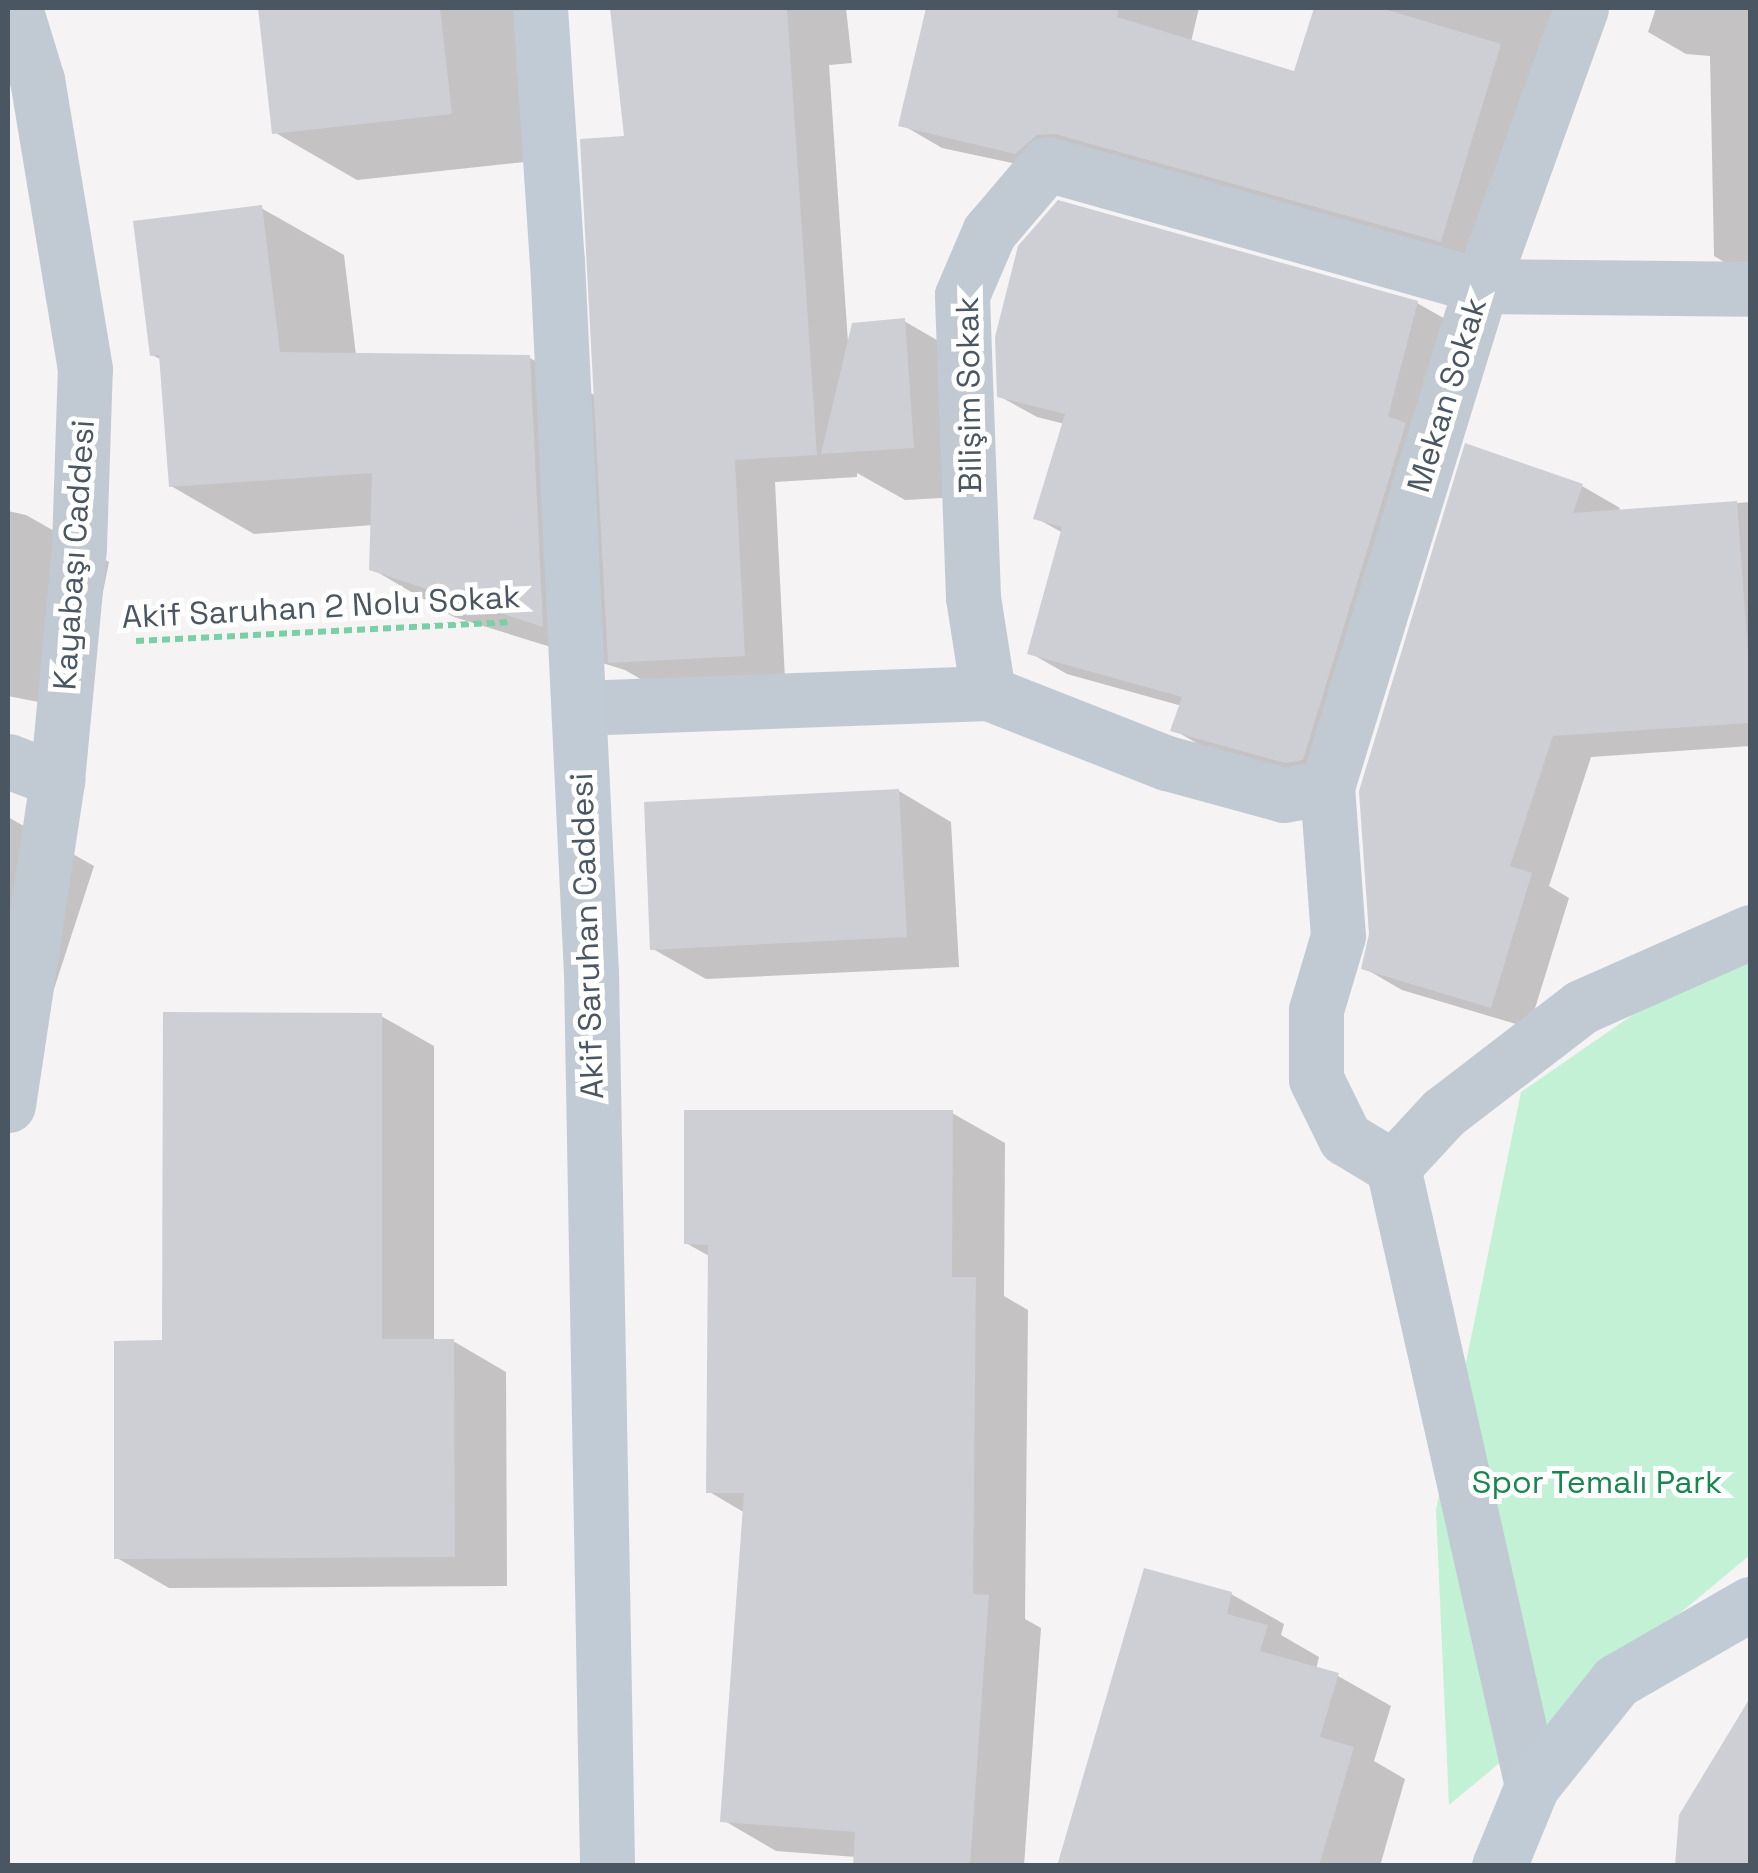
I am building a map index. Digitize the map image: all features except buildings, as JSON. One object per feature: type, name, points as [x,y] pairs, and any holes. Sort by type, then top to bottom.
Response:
[{"type":"street","name":"Kayabaşı Caddesi","points":[[8,1105],[32,770],[70,644],[85,369],[36,80],[15,8]]},
{"type":"street","name":"Akif Saruhan Caddesi","points":[[540,8],[591,972],[606,1866]]},
{"type":"street","name":"Mekan Sokak","points":[[1327,787],[1481,286],[1580,8]]},
{"type":"street","name":"Bilişim Sokak","points":[[988,693],[973,597],[962,295],[989,232],[1047,164],[1481,286]]},
{"type":"street","points":[[1481,286],[1750,289]]},
{"type":"street","points":[[579,708],[988,693],[1167,763],[1284,795],[1327,787],[1338,936],[1316,1010],[1316,1080],[1345,1138],[1393,1168],[1532,1786]]},
{"type":"street","points":[[1393,1168],[1443,1112],[1581,1007],[1750,932]]},
{"type":"street","points":[[1499,1866],[1532,1786],[1616,1681],[1750,1604]]},
{"type":"path","name":"Akif Saruhan 2 Nolu Sokak","points":[[70,644],[575,619]]},
{"type":"green space","name":"Spor Temalı Park","points":[[1750,934],[1750,1555],[1449,1805],[1436,1510],[1521,1092]]}]
